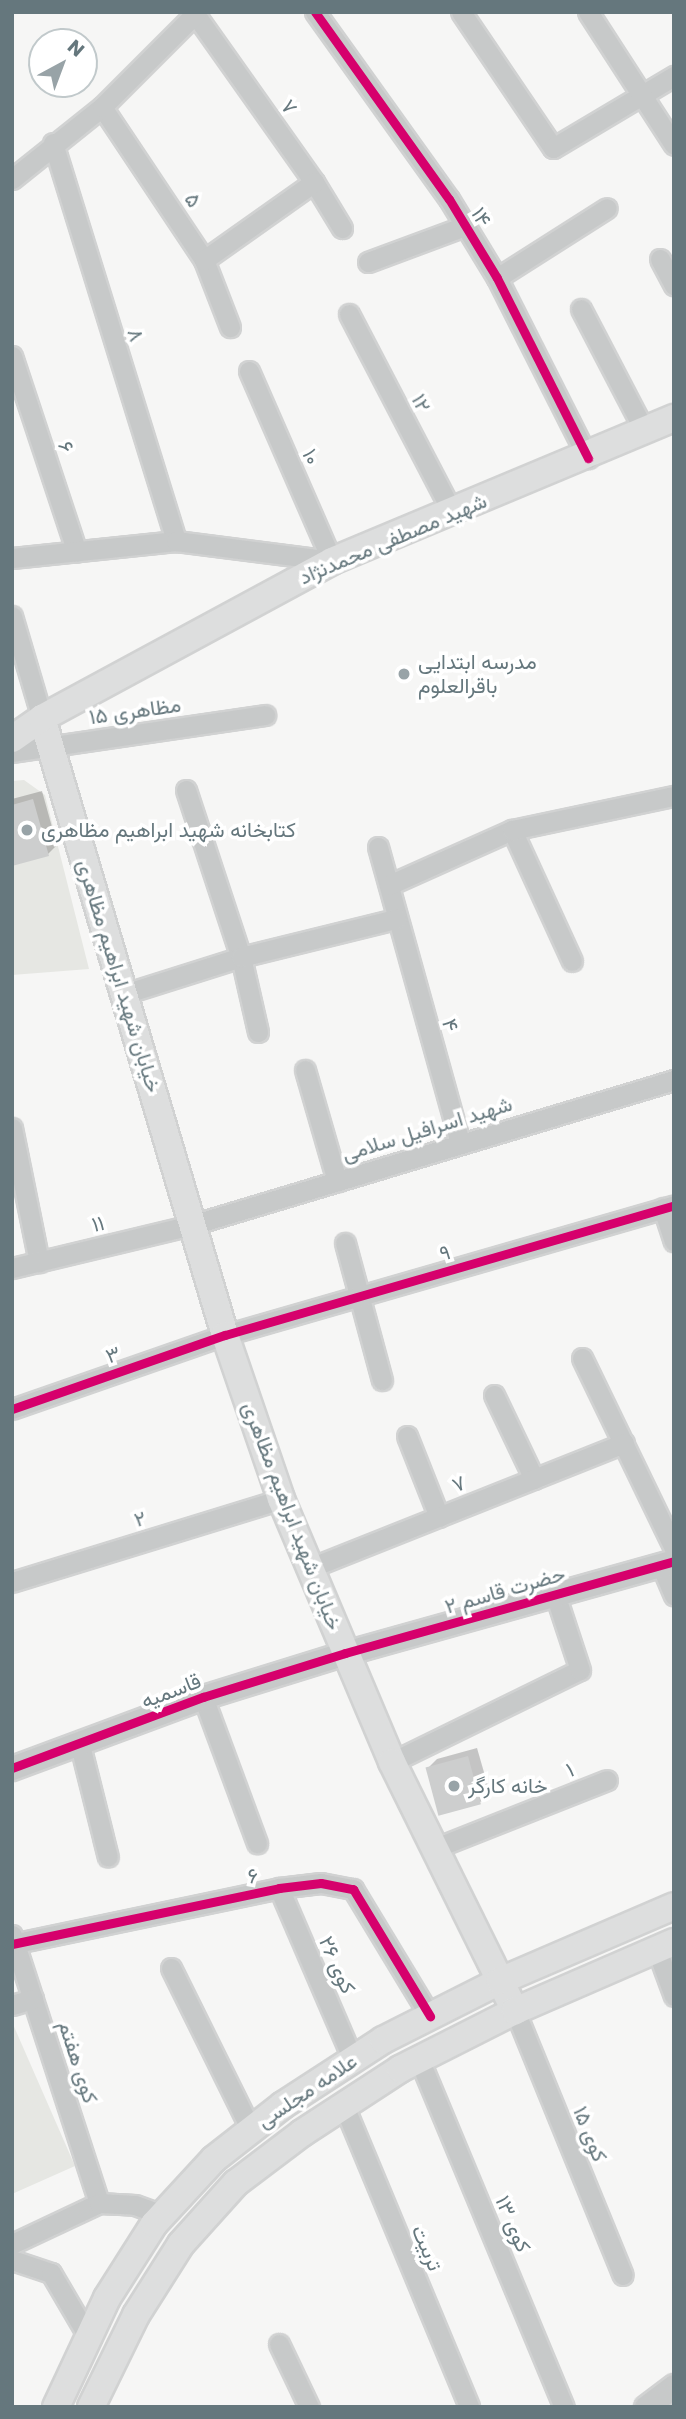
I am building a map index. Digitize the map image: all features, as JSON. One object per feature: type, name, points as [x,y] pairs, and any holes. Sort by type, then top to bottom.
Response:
[{"type":"main road","name":"شهید مصطفی محمدنژاد","points":[[12,739],[42,718],[332,561],[588,458],[674,418]]},
{"type":"main road","name":"خیابان شهید ابراهیم مظاهری","points":[[42,718],[195,1224],[225,1335],[281,1499],[392,1762],[432,1849],[515,2011]]},
{"type":"main road","name":"علامه مجلسی","points":[[56,2407],[88,2336],[163,2214],[214,2159],[251,2130],[353,2060],[430,2016],[500,1981],[674,1906]]},
{"type":"main road","name":"علامه مجلسی","points":[[91,2407],[136,2315],[189,2235],[236,2183],[344,2106],[419,2059],[515,2011],[665,1946]]},
{"type":"main road","points":[[163,2214],[189,2235]]},
{"type":"street","name":"۱۴","points":[[315,12],[465,226],[497,278],[588,458]]},
{"type":"street","points":[[461,12],[553,148],[674,76]]},
{"type":"street","points":[[588,12],[674,145]]},
{"type":"street","points":[[12,179],[53,143],[102,107],[196,13]]},
{"type":"street","name":"۷","points":[[196,13],[314,182],[342,228]]},
{"type":"street","name":"۵","points":[[102,107],[204,260],[230,327]]},
{"type":"street","name":"۸","points":[[53,143],[176,541]]},
{"type":"street","points":[[204,260],[314,182]]},
{"type":"street","points":[[497,278],[607,208]]},
{"type":"street","points":[[368,262],[465,226]]},
{"type":"street","points":[[660,259],[674,285]]},
{"type":"street","points":[[582,309],[645,432]]},
{"type":"street","name":"۱۲","points":[[349,314],[452,512]]},
{"type":"street","name":"۶","points":[[12,356],[77,552]]},
{"type":"street","name":"۱۰","points":[[249,371],[332,561]]},
{"type":"street","points":[[12,558],[176,541],[332,561]]},
{"type":"street","points":[[12,616],[42,718]]},
{"type":"street","name":"۱۵ مظاهری","points":[[12,752],[265,715]]},
{"type":"street","points":[[186,790],[241,957],[258,1032]]},
{"type":"street","points":[[389,885],[512,830],[674,796]]},
{"type":"street","points":[[512,830],[572,961]]},
{"type":"street","name":"۴","points":[[378,847],[460,1143]]},
{"type":"street","points":[[124,994],[241,957],[396,919]]},
{"type":"street","points":[[305,1070],[337,1181]]},
{"type":"street","name":"شهید اسرافیل سلامی","points":[[195,1224],[674,1080]]},
{"type":"street","points":[[12,1128],[39,1262]]},
{"type":"street","points":[[668,1207],[674,1241]]},
{"type":"street","name":"۹","points":[[225,1335],[668,1207]]},
{"type":"street","name":"۱۱","points":[[12,1269],[195,1224]]},
{"type":"street","points":[[345,1244],[382,1380]]},
{"type":"street","name":"۳","points":[[12,1409],[225,1335]]},
{"type":"street","points":[[582,1358],[624,1443],[669,1558],[674,1595]]},
{"type":"street","points":[[494,1395],[534,1479]]},
{"type":"street","points":[[407,1436],[439,1517]]},
{"type":"street","name":"۷","points":[[310,1568],[624,1443]]},
{"type":"street","name":"۲","points":[[12,1582],[281,1499]]},
{"type":"street","name":"۲ حضرت قاسم","points":[[345,1653],[555,1594],[669,1558]]},
{"type":"street","points":[[392,1762],[580,1670],[555,1594]]},
{"type":"street","name":"قاسمیه","points":[[12,1768],[80,1745],[203,1697],[345,1653]]},
{"type":"street","points":[[203,1697],[257,1843]]},
{"type":"street","points":[[80,1745],[108,1857]]},
{"type":"street","name":"۱","points":[[432,1849],[607,1780]]},
{"type":"street","name":"۶","points":[[13,1941],[279,1888],[321,1884],[354,1889],[430,2016]]},
{"type":"street","name":"کوی ۲۶","points":[[279,1888],[353,2060]]},
{"type":"street","name":"کوی هفتم","points":[[13,1941],[99,2203]]},
{"type":"street","points":[[665,1946],[674,1996]]},
{"type":"street","points":[[171,1968],[251,2130]]},
{"type":"street","points":[[12,2005],[33,1999]]},
{"type":"street","name":"کوی ۱۵","points":[[515,2011],[623,2275]]},
{"type":"street","name":"کوی ۱۳","points":[[419,2059],[564,2407]]},
{"type":"street","name":"تربیت","points":[[344,2106],[469,2407]]},
{"type":"street","points":[[12,2244],[99,2203],[135,2205],[163,2214]]},
{"type":"street","points":[[12,2260],[51,2273],[88,2336]]},
{"type":"street","points":[[279,2344],[309,2407]]},
{"type":"street","points":[[646,2407],[674,2386]]},
{"type":"shaded area","points":[[24,780],[45,795],[89,969],[12,975],[12,781]]},
{"type":"shaded area","points":[[12,2022],[75,2166],[12,2194]]},
{"type":"building","name":"کتابخانه شهید ابراهیم مظاهری","points":[[33,799],[49,856],[12,866],[12,805]]},
{"type":"building","name":"خانه کارگر","points":[[468,1756],[481,1804],[438,1816],[425,1767]]},
{"type":"cycle path","points":[[315,12],[449,199],[497,278],[588,458]]},
{"type":"cycle path","points":[[12,1409],[225,1335],[674,1205]]},
{"type":"cycle path","points":[[12,1768],[203,1697],[345,1653],[674,1561]]},
{"type":"cycle path","points":[[12,1944],[279,1888],[321,1883],[353,1889],[430,2016]]},
{"type":"place","name":"مدرسه ابتدایی باقرالعلوم","points":[[404,674]]},
{"type":"place","name":"کتابخانه شهید ابراهیم مظاهری","points":[[27,830]]},
{"type":"place","name":"خانه کارگر","points":[[454,1786]]}]
